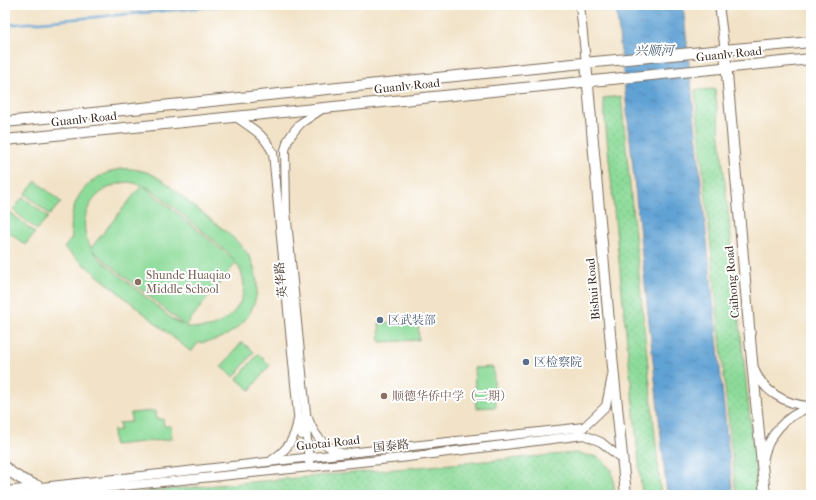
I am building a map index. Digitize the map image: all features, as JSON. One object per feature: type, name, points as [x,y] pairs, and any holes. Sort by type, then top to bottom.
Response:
[{"type":"main road","name":"Guanlv Road","points":[[5,122],[606,61],[811,42]]},
{"type":"main road","name":"Caihong Road","points":[[725,51],[765,495]]},
{"type":"main road","name":"Guanlv Road","points":[[5,140],[811,59]]},
{"type":"main road","name":"Bishui Road","points":[[586,63],[626,495]]},
{"type":"main road","points":[[5,467],[38,493]]},
{"type":"street","points":[[580,5],[586,63]]},
{"type":"street","points":[[719,5],[725,51]]},
{"type":"street","name":"英华路","points":[[302,414],[286,211],[285,150],[288,140],[301,123],[324,108]]},
{"type":"street","name":"英华路","points":[[236,117],[262,135],[273,153],[302,414],[306,428],[307,467]]},
{"type":"street","points":[[752,361],[760,380],[775,394],[793,404],[811,406]]},
{"type":"street","name":"Guotai Road","points":[[5,491],[38,493],[271,461],[584,427],[606,406],[613,367]]},
{"type":"street","points":[[762,470],[766,449],[777,429],[793,415],[811,406]]},
{"type":"street","points":[[302,414],[315,435],[330,449],[344,454]]},
{"type":"street","points":[[271,461],[284,452],[294,436],[302,414]]},
{"type":"street","name":"国泰路","points":[[38,493],[400,458],[584,435],[601,442],[622,460]]},
{"type":"green space","points":[[715,89],[758,495],[736,495],[695,90]]},
{"type":"green space","points":[[621,96],[661,495],[642,495],[603,98]]},
{"type":"green space","points":[[120,169],[129,169],[142,171],[155,176],[169,185],[222,228],[244,249],[249,256],[255,272],[257,287],[255,301],[249,314],[240,325],[228,334],[214,340],[198,343],[191,352],[64,248],[72,238],[71,225],[75,203],[88,185],[107,173]],"holes":[[[129,182],[142,185],[91,248],[86,236],[84,225],[90,204],[106,189],[117,184]],[[144,186],[155,192],[227,252],[235,261]],[[92,250],[183,325],[172,319],[100,259]],[[236,263],[242,276],[244,288],[241,301],[234,311],[225,320],[213,326],[199,328],[185,326]]]},
{"type":"green space","points":[[36,181],[61,202],[50,215],[25,194]]},
{"type":"green space","points":[[23,197],[48,217],[37,230],[13,210]]},
{"type":"green space","points":[[10,212],[35,233],[25,245],[5,229],[5,219]]},
{"type":"green space","points":[[418,321],[419,340],[380,342],[379,323]]},
{"type":"green space","points":[[242,342],[254,352],[234,377],[221,367]]},
{"type":"green space","points":[[258,354],[270,365],[250,390],[237,379]]},
{"type":"green space","points":[[493,367],[496,407],[476,408],[474,368]]},
{"type":"green space","points":[[155,411],[156,419],[163,419],[164,426],[171,426],[172,439],[114,445],[113,431],[120,430],[119,423],[131,422],[131,413]]},
{"type":"green space","points":[[575,453],[598,457],[612,470],[615,495],[106,495]]},
{"type":"water","name":"兴顺河","points":[[616,5],[683,5],[733,495],[667,495]]},
{"type":"waterway","points":[[5,25],[231,5]]},
{"type":"place","name":"Shunde Huaqiao Middle School","points":[[138,282]]},
{"type":"place","name":"区武装部","points":[[380,320]]},
{"type":"place","name":"区检察院","points":[[526,362]]},
{"type":"place","name":"顺德华侨中学（二期）","points":[[384,396]]}]
